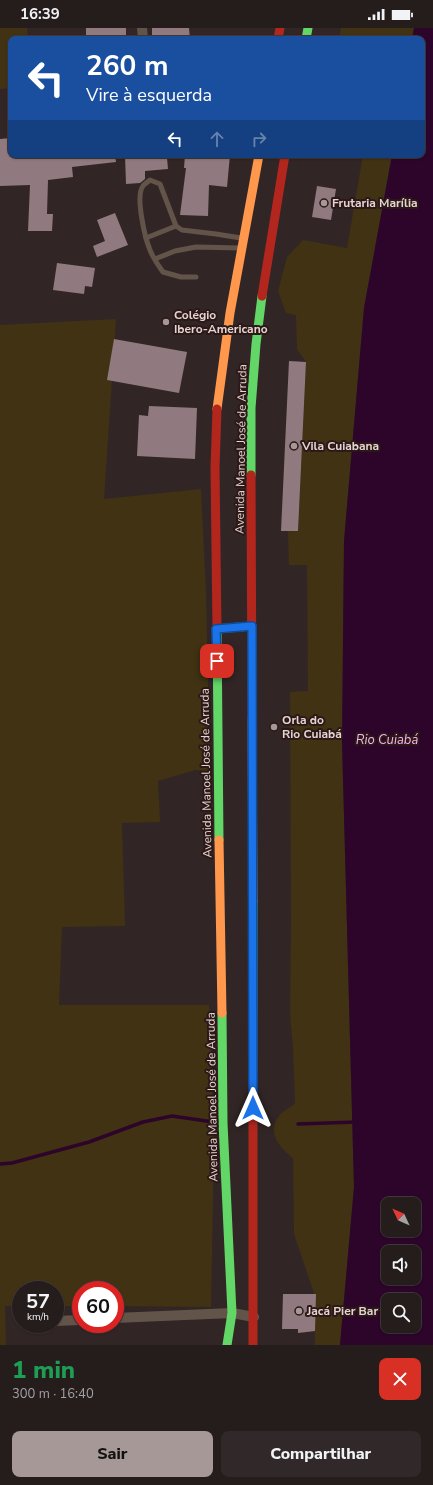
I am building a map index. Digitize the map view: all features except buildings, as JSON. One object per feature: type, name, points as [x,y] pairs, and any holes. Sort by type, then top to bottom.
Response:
[{"type":"main road","name":"Avenida Manoel José de Arruda","points":[[227,1345],[232,1313],[223,1123],[216,629],[215,503],[217,410],[230,314],[258,158]]},
{"type":"main road","name":"Avenida Manoel José de Arruda","points":[[252,1345],[254,1317],[251,416],[254,357],[273,222],[284,158]]},
{"type":"main road","points":[[216,629],[252,626]]},
{"type":"street","points":[[124,1318],[232,1313],[254,1317]]},
{"type":"lane","points":[[196,277],[180,277],[162,272],[149,249],[139,198],[142,186],[150,180],[160,184],[176,226],[182,230],[216,234],[243,243]]},
{"type":"lane","points":[[146,238],[176,226]]},
{"type":"lane","points":[[155,259],[175,251],[196,247],[243,243]]},
{"type":"shaded area","points":[[0,28],[27,28],[28,36],[8,36],[8,88],[0,89]]},
{"type":"shaded area","points":[[341,28],[414,28],[413,36],[340,36]]},
{"type":"shaded area","points":[[362,158],[391,158],[364,308],[344,541],[342,741],[354,1187],[340,1345],[315,1345],[315,1296],[294,1234],[293,1158],[279,1145],[274,1134],[275,1122],[279,1116],[295,1104],[290,1013],[290,692],[308,691],[307,565],[289,565],[288,531],[298,531],[306,362],[297,349],[296,315],[286,313],[278,291],[287,257],[303,240],[347,248]]},
{"type":"shaded area","points":[[116,319],[104,499],[201,489],[206,593],[210,771],[195,770],[158,781],[160,822],[122,823],[125,926],[62,927],[59,1005],[209,1005],[214,1145],[211,1307],[124,1306],[124,1281],[72,1281],[72,1306],[64,1306],[64,1281],[12,1281],[12,1306],[5,1306],[6,1345],[0,1345],[0,325]]},
{"type":"water","name":"Rio Cuiabá","points":[[414,28],[433,28],[433,1345],[340,1345],[354,1187],[342,741],[344,541],[364,308],[391,158],[425,158],[425,36],[413,36]]},
{"type":"waterway","points":[[0,1164],[12,1163],[89,1142],[143,1122],[172,1116],[213,1122]]},
{"type":"waterway","points":[[298,1124],[357,1122]]},
{"type":"traffic: fast","points":[[307,36],[308,28]]},
{"type":"traffic: fast","points":[[251,475],[251,408],[256,344],[262,296]]},
{"type":"traffic: fast","points":[[216,629],[252,626]]},
{"type":"traffic: fast","points":[[217,629],[219,840]]},
{"type":"traffic: fast","points":[[253,901],[253,1070]]},
{"type":"traffic: fast","points":[[222,1013],[223,1123],[232,1313],[227,1345]]},
{"type":"traffic: slow","points":[[217,409],[230,313],[258,158]]},
{"type":"traffic: slow","points":[[252,718],[253,901]]},
{"type":"traffic: slow","points":[[219,840],[222,1013]]},
{"type":"traffic: jam","points":[[279,36],[280,28]]},
{"type":"traffic: jam","points":[[262,296],[285,158]]},
{"type":"traffic: jam","points":[[217,409],[215,468],[217,629]]},
{"type":"traffic: jam","points":[[251,475],[252,718]]},
{"type":"traffic: jam","points":[[253,1070],[253,1345]]},
{"type":"place","name":"Frutaria Marília","points":[[324,203]]},
{"type":"place","name":"Colégio Ibero-Americano","points":[[166,322]]},
{"type":"place","name":"Vila Cuiabana","points":[[294,446]]},
{"type":"place","name":"Orla do Rio Cuiabá","points":[[274,727]]},
{"type":"place","name":"Jacá Pier Bar","points":[[299,1311]]},
{"type":"route","points":[[217,661],[216,629],[252,626],[253,1108]]}]
